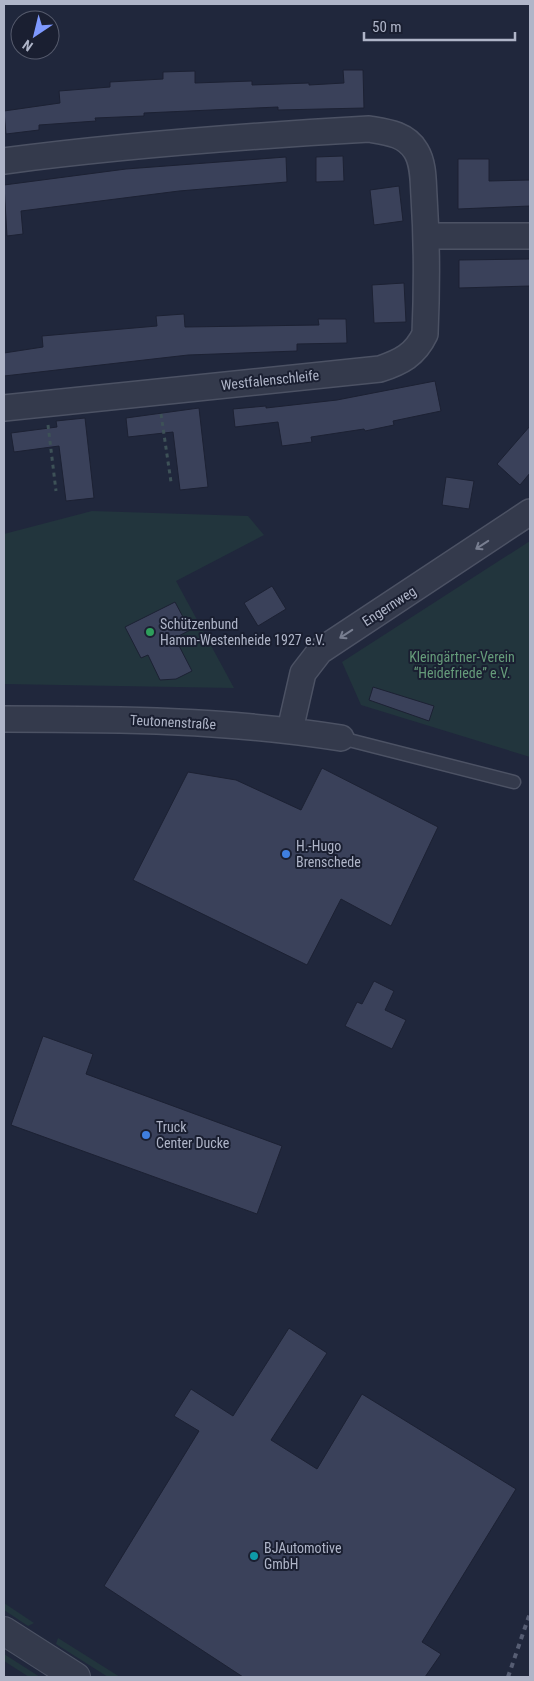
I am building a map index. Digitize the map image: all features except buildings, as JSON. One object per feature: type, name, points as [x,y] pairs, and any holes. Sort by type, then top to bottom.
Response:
[{"type":"street","name":"Westfalenschleife","points":[[4,161],[85,150],[227,138],[369,130],[388,132],[406,140],[416,151],[422,169],[426,236],[425,334],[419,346],[398,363],[380,369],[4,408]]},
{"type":"street","points":[[426,236],[530,236]]},
{"type":"street","name":"Engernweg","points":[[290,730],[303,673],[320,651],[530,512]]},
{"type":"street","name":"Teutonenstraße","points":[[4,719],[182,720],[290,730],[341,738]]},
{"type":"street","points":[[4,1631],[76,1677]]},
{"type":"lane","points":[[341,738],[514,782]]},
{"type":"path","points":[[158,392],[171,482]]},
{"type":"path","points":[[46,403],[56,491]]},
{"type":"green space","points":[[92,511],[248,516],[264,535],[176,581],[234,688],[4,684],[4,534]]},
{"type":"green space","name":"Kleingärtner-Verein “Heidefriede” e.V.","points":[[530,541],[530,757],[361,705],[342,662]]},
{"type":"green space","points":[[4,1603],[34,1623],[28,1626],[4,1610]]},
{"type":"green space","points":[[58,1638],[120,1677],[108,1677],[56,1644]]},
{"type":"green space","points":[[4,1654],[40,1677],[29,1677],[4,1661]]},
{"type":"railway","points":[[508,1677],[530,1613]]},
{"type":"place","name":"Schützenbund Hamm-Westenheide 1927 e.V.","points":[[150,632]]},
{"type":"place","name":"H.-Hugo Brenschede","points":[[286,854]]},
{"type":"place","name":"Truck Center Ducke","points":[[146,1135]]},
{"type":"place","name":"BJAutomotive GmbH","points":[[254,1556]]}]
